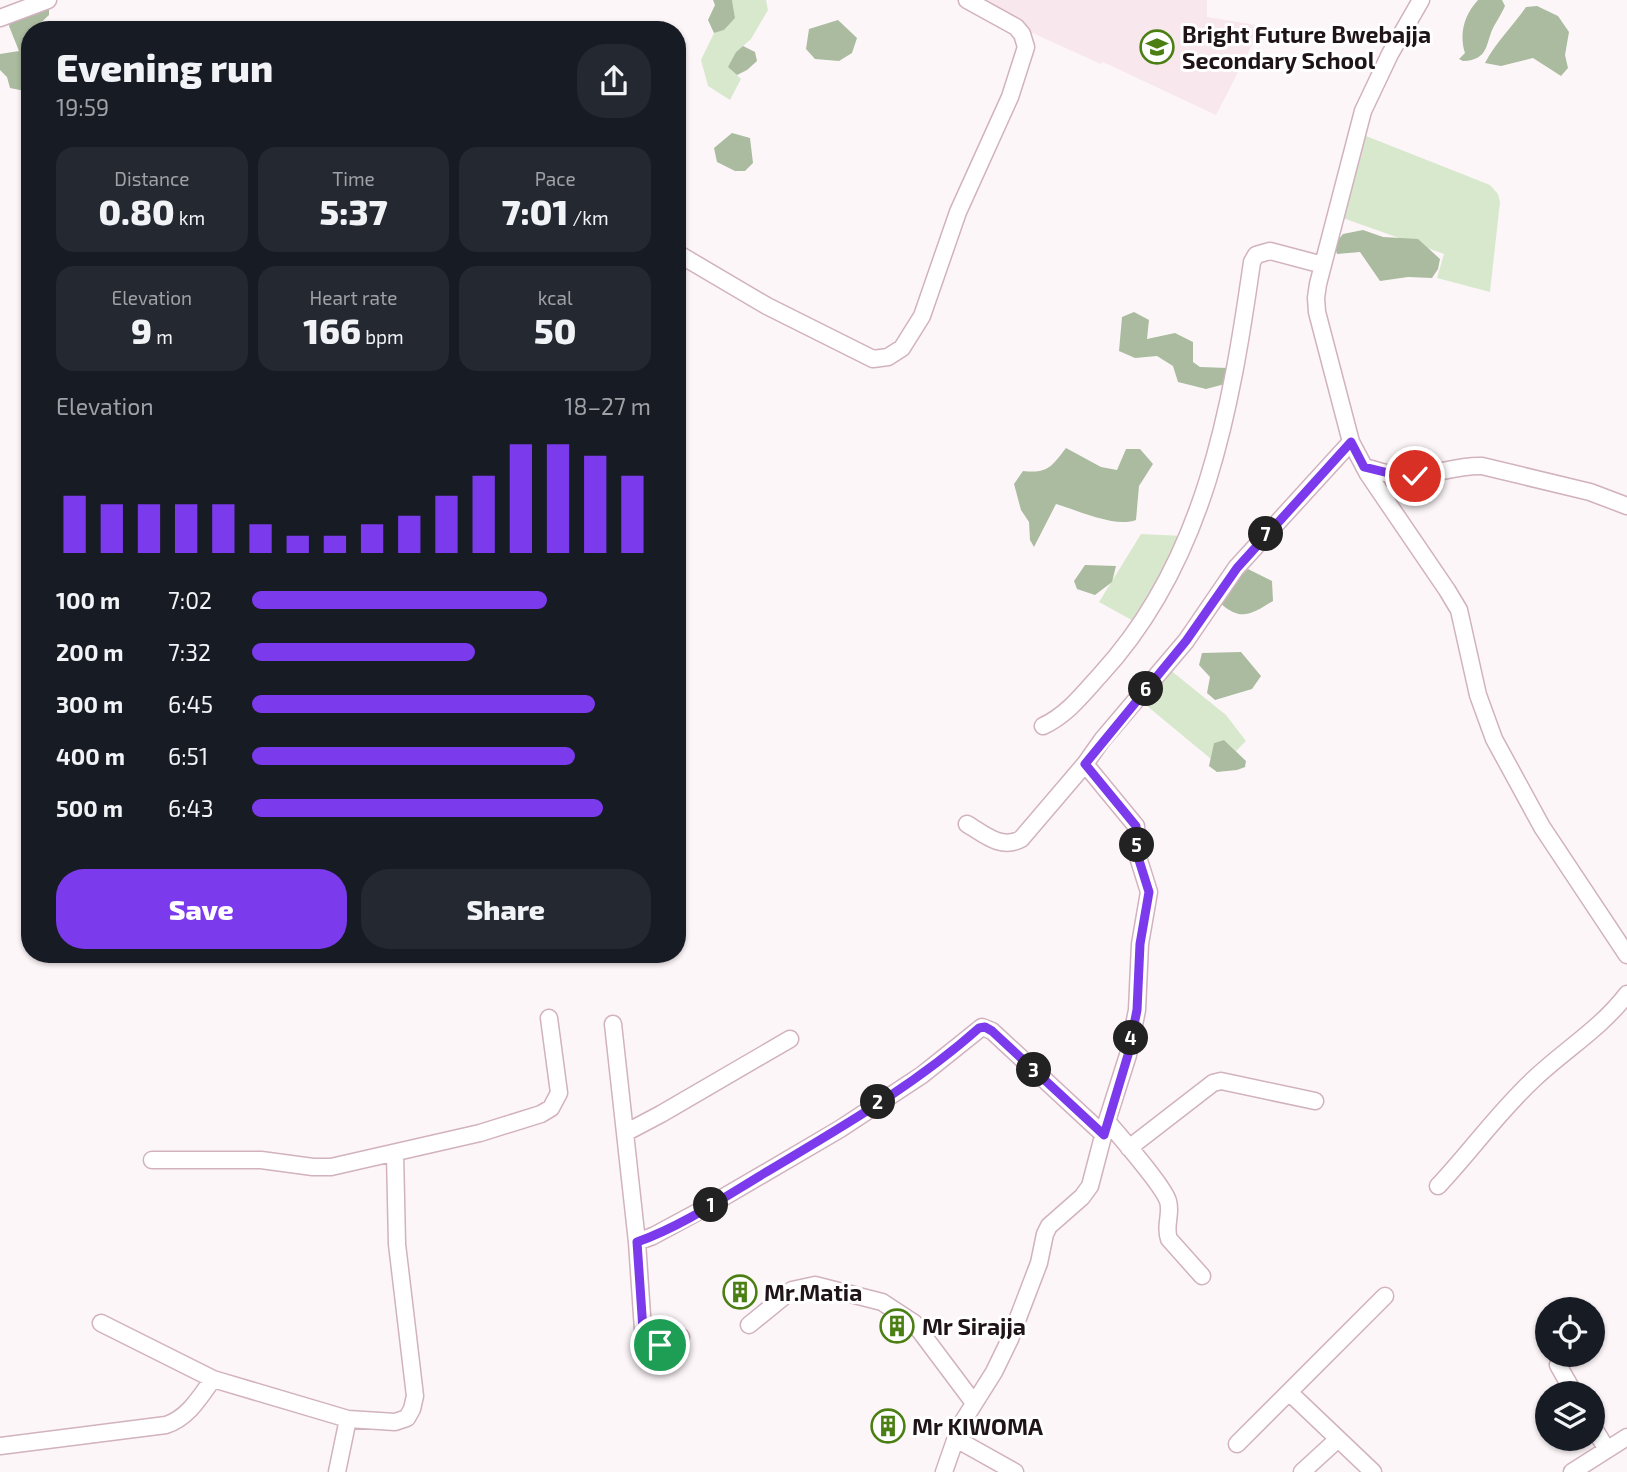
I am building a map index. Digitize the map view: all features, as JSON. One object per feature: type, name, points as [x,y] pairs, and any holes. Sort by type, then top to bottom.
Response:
[{"type":"street","points":[[0,18],[48,0]]},
{"type":"street","points":[[686,258],[767,306],[873,359],[888,358],[902,348],[922,316],[958,212],[1010,97],[1026,47],[1022,34],[1016,27],[967,0]]},
{"type":"street","points":[[1421,0],[1390,54],[1363,111],[1323,265],[1316,298],[1317,312],[1351,442],[1364,467],[1458,610],[1478,695],[1494,739],[1524,796],[1627,956]]},
{"type":"street","points":[[1042,726],[1059,718],[1117,656],[1166,584],[1190,532],[1205,494],[1224,427],[1252,262],[1256,255],[1270,251],[1323,265]]},
{"type":"street","points":[[967,824],[1005,845],[1021,839],[1186,641],[1237,568],[1351,442]]},
{"type":"street","points":[[1364,467],[1401,476],[1415,476],[1464,466],[1482,466],[1590,492],[1627,506]]},
{"type":"street","points":[[944,1472],[960,1426],[1006,1349],[1037,1270],[1049,1226],[1082,1197],[1090,1186],[1128,1055],[1137,1010],[1140,944],[1149,892],[1138,857],[1136,826],[1085,764]]},
{"type":"street","points":[[1438,1186],[1534,1079],[1571,1046],[1601,1025],[1627,995]]},
{"type":"street","points":[[152,1160],[261,1160],[331,1167],[480,1133],[541,1114],[551,1108],[559,1093],[549,1018]]},
{"type":"street","points":[[613,1024],[637,1242],[643,1330],[648,1341],[660,1345],[681,1337]]},
{"type":"street","points":[[637,1242],[705,1208],[840,1129],[922,1075],[982,1027],[992,1031],[1129,1148],[1167,1197],[1170,1218],[1166,1233],[1169,1239],[1202,1276]]},
{"type":"street","points":[[625,1133],[790,1039]]},
{"type":"street","points":[[1129,1148],[1213,1083],[1221,1081],[1315,1101]]},
{"type":"street","points":[[100,1323],[213,1379],[348,1419],[395,1422],[407,1418],[415,1396],[397,1244],[395,1154]]},
{"type":"street","points":[[749,1325],[792,1290],[815,1285],[882,1302],[914,1323],[974,1403]]},
{"type":"street","points":[[1237,1444],[1385,1296]]},
{"type":"street","points":[[0,1446],[166,1426],[177,1422],[213,1379]]},
{"type":"street","points":[[1290,1393],[1373,1472]]},
{"type":"street","points":[[337,1472],[348,1419]]},
{"type":"street","points":[[1572,1472],[1627,1437]]},
{"type":"street","points":[[956,1439],[1015,1472]]},
{"type":"street","points":[[1302,1472],[1338,1439]]},
{"type":"shaded area","name":"Bright Future Bwebajja Secondary School","points":[[975,0],[1207,0],[1207,17],[1262,26],[1216,115],[1103,62],[1101,64],[1028,31]]},
{"type":"green space","points":[[713,0],[732,0],[735,18],[724,30],[714,33],[708,20],[715,5]]},
{"type":"green space","points":[[732,0],[766,0],[768,10],[751,39],[736,52],[729,67],[741,79],[730,100],[708,86],[701,60],[714,33],[724,30],[735,18]]},
{"type":"green space","points":[[1478,0],[1502,0],[1505,6],[1482,54],[1478,58],[1463,61],[1459,59],[1465,53],[1464,25]]},
{"type":"green space","points":[[49,5],[49,15],[43,21],[21,21],[21,90],[10,88],[7,77],[0,70],[0,54],[19,51],[9,26],[14,7]]},
{"type":"green space","points":[[1537,6],[1558,16],[1569,32],[1565,55],[1568,68],[1561,76],[1533,58],[1501,66],[1485,63],[1526,7]]},
{"type":"green space","points":[[838,20],[857,38],[852,53],[839,61],[815,59],[806,49],[809,29]]},
{"type":"green space","points":[[743,46],[755,52],[757,61],[737,75],[728,67],[736,52]]},
{"type":"green space","points":[[732,133],[750,138],[753,163],[745,171],[735,171],[717,162],[714,148]]},
{"type":"green space","points":[[1361,134],[1490,185],[1498,194],[1500,202],[1490,292],[1437,278],[1444,254],[1340,217]]},
{"type":"green space","points":[[1363,230],[1383,237],[1418,239],[1440,259],[1438,269],[1432,278],[1408,277],[1380,281],[1360,252],[1337,254],[1334,245],[1343,234]]},
{"type":"green space","points":[[1134,312],[1149,320],[1147,339],[1175,333],[1193,342],[1193,362],[1200,367],[1228,368],[1225,384],[1206,389],[1178,382],[1173,366],[1157,356],[1135,358],[1119,351],[1122,317]]},
{"type":"green space","points":[[1066,448],[1101,467],[1117,470],[1126,449],[1140,449],[1153,464],[1139,486],[1136,520],[1107,520],[1056,504],[1034,547],[1030,540],[1029,522],[1021,510],[1014,484],[1023,471],[1038,471],[1049,467]]},
{"type":"green space","points":[[1141,534],[1184,536],[1137,623],[1099,602]]},
{"type":"green space","points":[[1085,565],[1116,566],[1112,582],[1095,595],[1077,589],[1074,581]]},
{"type":"green space","points":[[1248,569],[1272,581],[1273,601],[1253,612],[1234,613],[1220,603],[1233,583]]},
{"type":"green space","points":[[1241,652],[1261,676],[1252,689],[1215,700],[1207,693],[1210,677],[1199,665],[1202,653]]},
{"type":"green space","points":[[1169,669],[1226,715],[1246,741],[1236,751],[1224,740],[1214,743],[1211,759],[1141,701]]},
{"type":"green space","points":[[1224,740],[1246,761],[1245,767],[1217,772],[1209,766],[1214,743]]},
{"type":"place","name":"Bright Future Bwebajja Secondary School","points":[[1157,47]]},
{"type":"place","name":"Mr.Matia","points":[[740,1292]]},
{"type":"place","name":"Mr Sirajja","points":[[897,1326]]},
{"type":"place","name":"Mr KIWOMA","points":[[888,1426]]},
{"type":"route","points":[[660,1345],[648,1341],[643,1330],[637,1242],[705,1208],[840,1129],[883,1098],[922,1075],[979,1028],[985,1027],[992,1031],[1104,1135],[1128,1055],[1137,1010],[1140,944],[1149,892],[1138,857],[1136,826],[1085,764],[1186,641],[1237,568],[1351,442],[1364,467],[1401,476],[1415,476]]}]
